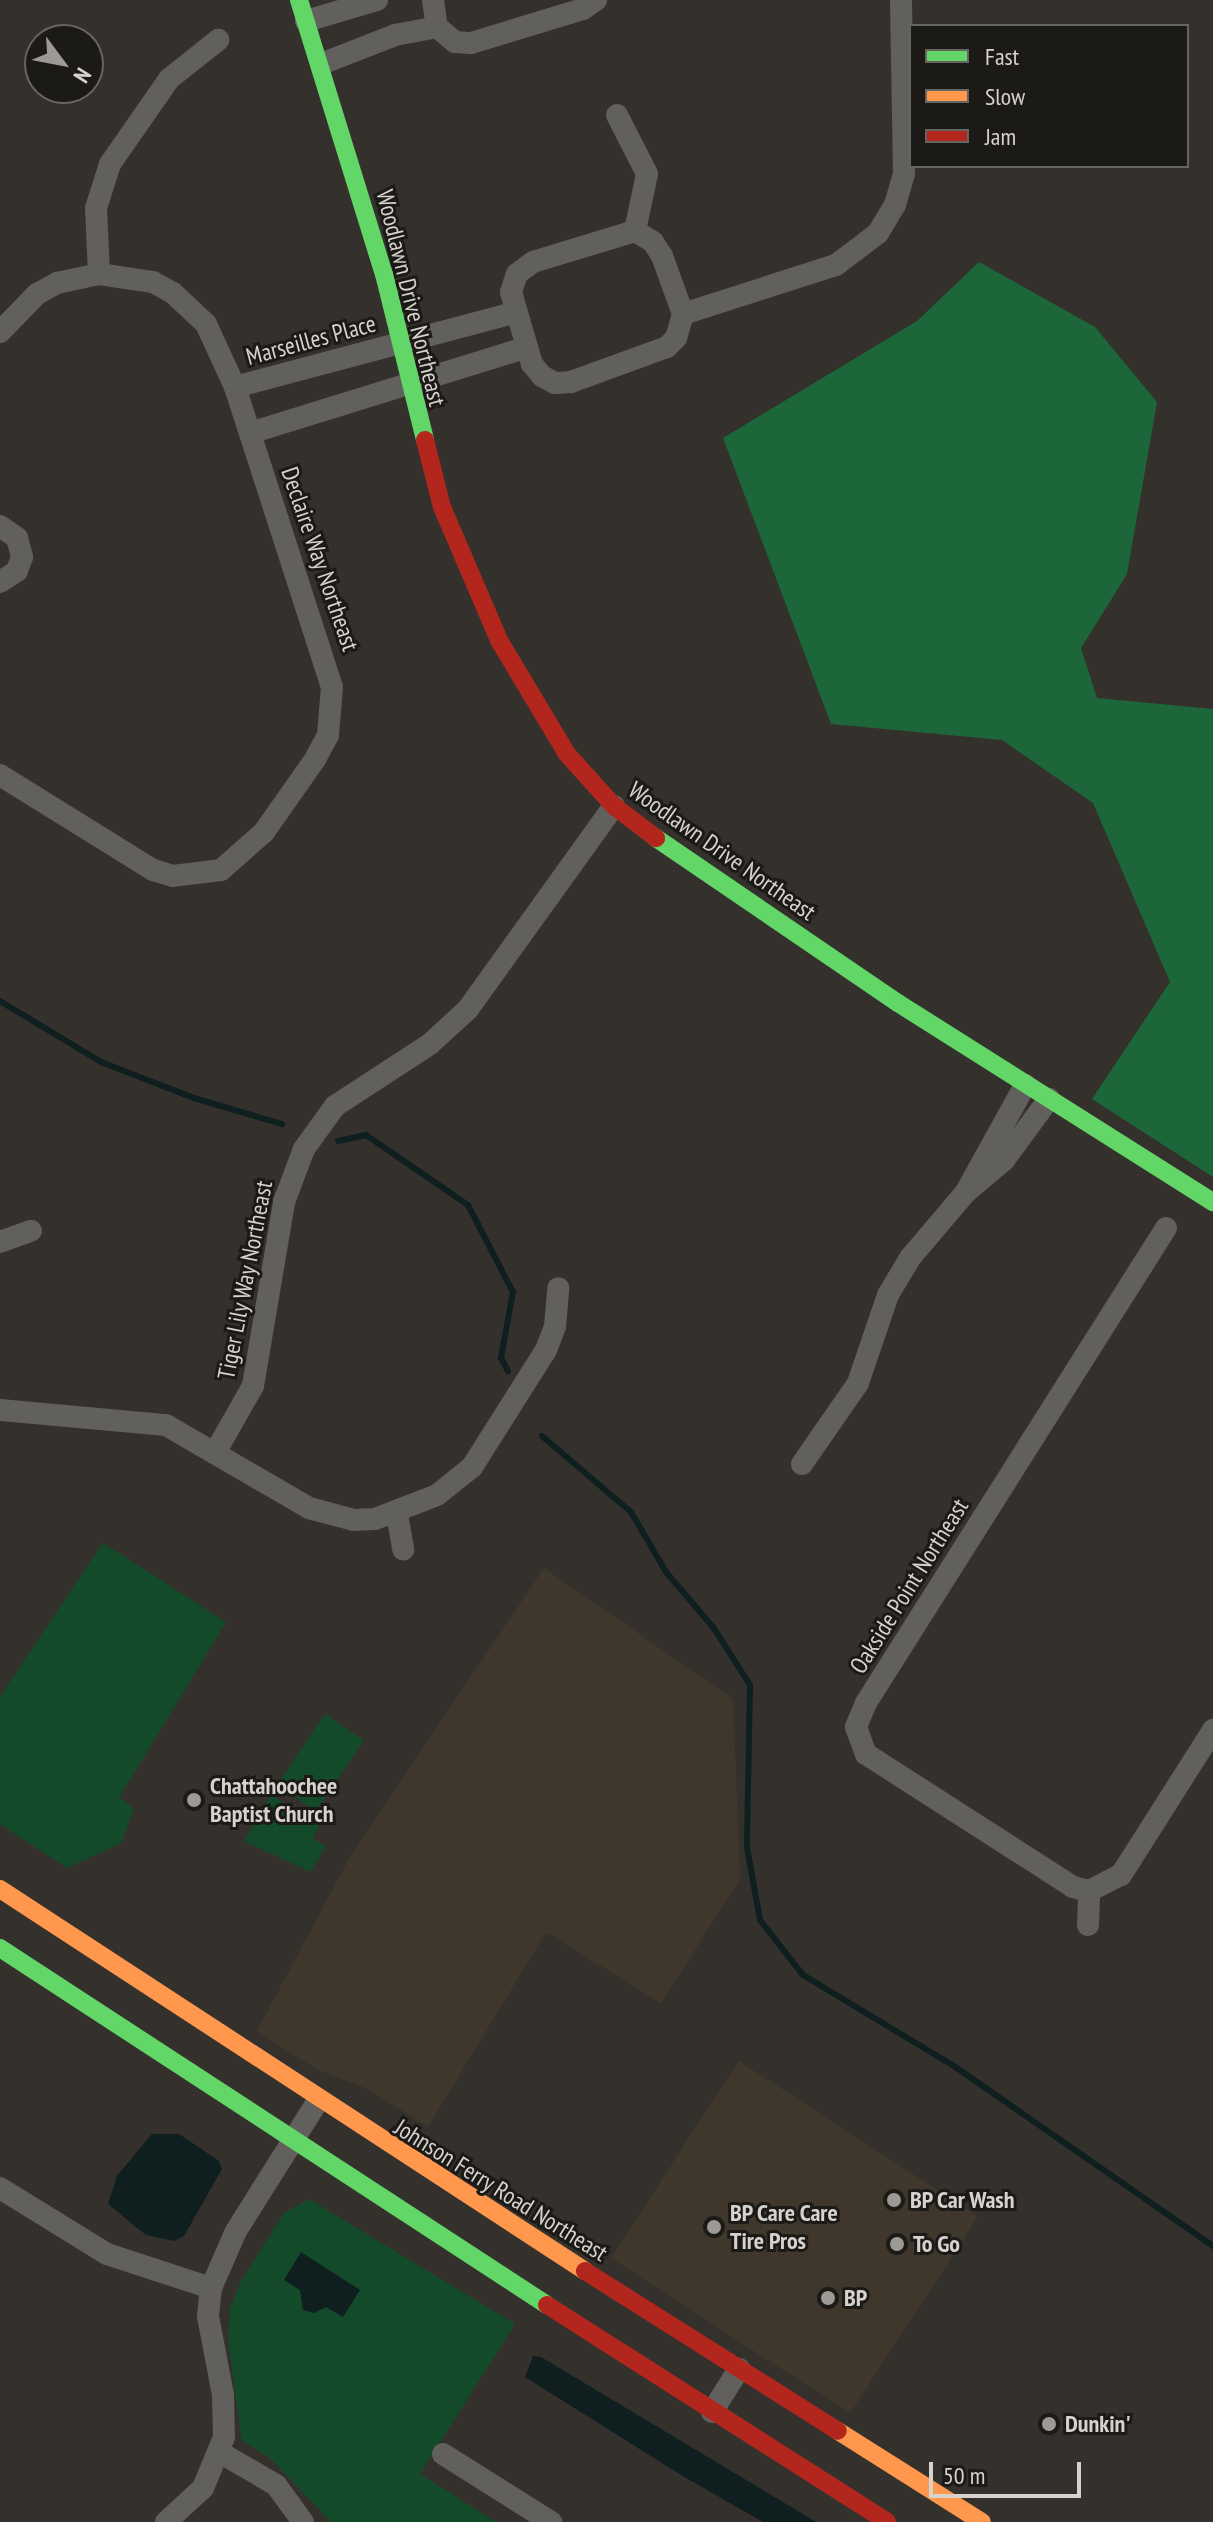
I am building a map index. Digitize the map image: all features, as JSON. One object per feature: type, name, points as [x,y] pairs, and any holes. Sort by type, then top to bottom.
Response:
[{"type":"main road","name":"Woodlawn Drive Northeast","points":[[303,11],[321,64],[400,343],[442,507],[500,642],[559,742],[614,806],[1025,1085],[1213,1202]]},
{"type":"main road","name":"Johnson Ferry Road Northeast","points":[[0,1889],[318,2101],[982,2522]]},
{"type":"main road","points":[[0,1948],[292,2143],[887,2522]]},
{"type":"street","points":[[303,11],[377,0]]},
{"type":"street","points":[[433,0],[437,27],[455,42],[471,43],[583,9],[596,0]]},
{"type":"street","points":[[683,314],[836,265],[878,233],[895,205],[904,174],[901,0]]},
{"type":"street","points":[[321,64],[395,35],[437,27]]},
{"type":"street","points":[[99,274],[96,208],[110,164],[175,71],[218,40]]},
{"type":"street","points":[[617,115],[647,174],[648,190],[635,231]]},
{"type":"street","points":[[635,231],[659,249],[683,314],[667,347],[571,382],[555,383],[542,376],[527,347],[511,292],[517,274],[533,262],[635,231]]},
{"type":"street","name":"Declaire Way Northeast","points":[[0,332],[37,294],[57,283],[99,274],[129,276],[173,293],[206,324],[235,387],[332,687],[328,735],[264,832],[221,870],[173,876],[129,858],[0,775]]},
{"type":"street","name":"Marseilles Place","points":[[235,387],[516,312]]},
{"type":"street","points":[[250,433],[527,347]]},
{"type":"street","points":[[0,526],[17,538],[22,557],[17,571],[0,582]]},
{"type":"street","name":"Tiger Lily Way Northeast","points":[[216,1451],[253,1386],[284,1202],[304,1149],[335,1106],[430,1044],[468,1009],[614,806]]},
{"type":"street","points":[[966,1192],[983,1153],[1025,1085]]},
{"type":"street","points":[[802,1464],[858,1383],[897,1278],[966,1192],[1004,1160],[1049,1099]]},
{"type":"street","name":"Oakside Point Northeast","points":[[1089,1891],[1073,1887],[866,1754],[856,1727],[1166,1228]]},
{"type":"street","points":[[0,1242],[31,1231]]},
{"type":"street","points":[[0,1410],[141,1420],[185,1432],[291,1500],[330,1515],[354,1520],[397,1514],[437,1495],[472,1467],[546,1350],[558,1288]]},
{"type":"street","points":[[397,1514],[403,1549]]},
{"type":"street","points":[[1088,1925],[1089,1891],[1121,1875],[1213,1730]]},
{"type":"street","points":[[166,2522],[197,2496],[221,2453],[225,2419],[211,2344],[211,2288],[236,2231],[318,2101]]},
{"type":"street","points":[[0,2188],[107,2254],[211,2288]]},
{"type":"street","points":[[712,2412],[739,2369]]},
{"type":"street","points":[[221,2453],[276,2485],[303,2522]]},
{"type":"street","points":[[443,2454],[542,2519]]},
{"type":"shaded area","points":[[544,1568],[733,1699],[740,1879],[661,2003],[546,1932],[428,2127],[368,2089],[316,2069],[257,2031],[350,1857]]},
{"type":"shaded area","points":[[739,2061],[978,2216],[850,2413],[611,2258]]},
{"type":"shaded area","points":[[152,2134],[179,2134],[219,2161],[222,2169],[184,2236],[174,2241],[146,2235],[108,2204],[117,2176]]},
{"type":"shaded area","points":[[301,2252],[360,2290],[343,2317],[326,2307],[314,2313],[303,2310],[300,2290],[284,2280]]},
{"type":"shaded area","points":[[533,2356],[541,2357],[816,2522],[763,2522],[681,2475],[525,2377]]},
{"type":"green space","points":[[979,262],[1095,327],[1157,402],[1127,574],[1081,648],[1097,698],[1213,709],[1213,1177],[1092,1099],[1170,982],[1093,803],[1002,740],[831,724],[723,438],[917,321]]},
{"type":"green space","points":[[103,1543],[226,1622],[119,1798],[134,1808],[121,1843],[67,1868],[0,1824],[0,1697]]},
{"type":"green space","points":[[325,1714],[364,1740],[316,1812],[277,1785]]},
{"type":"green space","points":[[271,1795],[319,1825],[313,1839],[326,1846],[311,1872],[244,1841]]},
{"type":"green space","points":[[309,2199],[515,2324],[420,2474],[496,2522],[331,2522],[270,2458],[242,2441],[228,2339],[230,2309],[240,2283],[284,2213]]},
{"type":"waterway","points":[[0,1001],[101,1062],[194,1098],[282,1124]]},
{"type":"waterway","points":[[338,1141],[366,1135],[468,1205],[513,1292],[501,1358],[508,1371]]},
{"type":"waterway","points":[[542,1436],[631,1512],[666,1572],[713,1627],[750,1685],[747,1847],[760,1920],[803,1975],[954,2066],[1213,2246]]},
{"type":"traffic: fast","points":[[299,0],[384,274],[425,440]]},
{"type":"traffic: fast","points":[[656,838],[898,1003],[1213,1202]]},
{"type":"traffic: fast","points":[[0,1948],[547,2305]]},
{"type":"traffic: slow","points":[[0,1889],[585,2271]]},
{"type":"traffic: slow","points":[[838,2431],[982,2522]]},
{"type":"traffic: jam","points":[[425,440],[442,507],[500,642],[567,754],[614,806],[656,838]]},
{"type":"traffic: jam","points":[[585,2271],[838,2431]]},
{"type":"traffic: jam","points":[[547,2305],[887,2522]]},
{"type":"place","name":"Chattahoochee Baptist Church","points":[[194,1800]]},
{"type":"place","name":"BP Car Wash","points":[[894,2200]]},
{"type":"place","name":"BP Care Care Tire Pros","points":[[714,2227]]},
{"type":"place","name":"To Go","points":[[897,2244]]},
{"type":"place","name":"BP","points":[[828,2298]]},
{"type":"place","name":"Dunkin'","points":[[1049,2424]]}]
